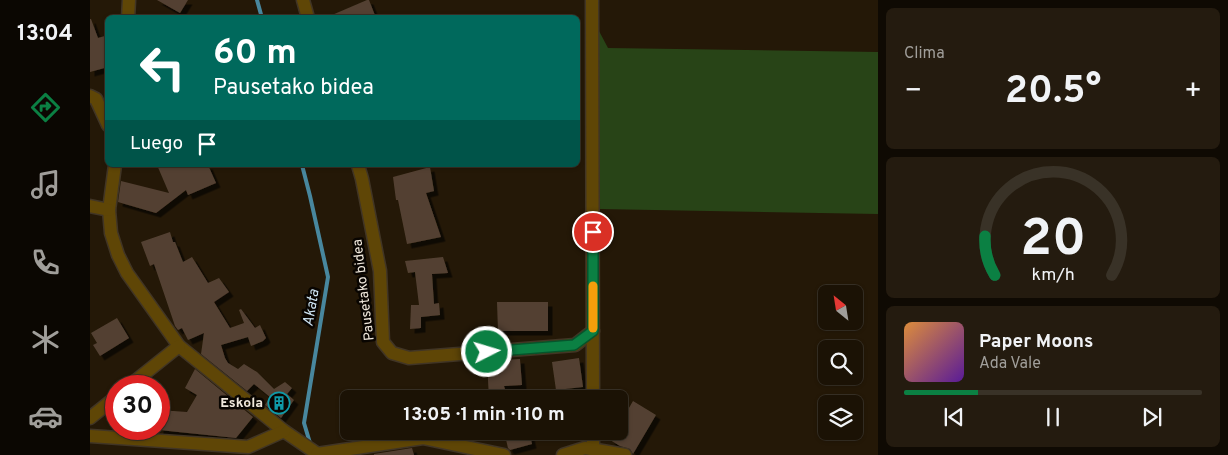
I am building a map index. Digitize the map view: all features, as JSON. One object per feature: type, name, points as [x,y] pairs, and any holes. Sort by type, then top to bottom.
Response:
[{"type":"street","points":[[128,15],[129,0]]},
{"type":"street","points":[[303,0],[307,15]]},
{"type":"street","points":[[592,0],[593,390]]},
{"type":"street","points":[[90,96],[96,99],[105,118]]},
{"type":"street","points":[[115,167],[109,210],[111,233],[118,255],[127,273],[179,346],[284,431],[318,454],[423,438],[504,455]]},
{"type":"street","name":"Pausetako bidea","points":[[359,167],[380,271],[383,342],[392,353],[409,358],[574,345],[593,331]]},
{"type":"street","points":[[90,206],[109,210]]},
{"type":"street","points":[[143,375],[179,346]]},
{"type":"street","points":[[90,418],[105,405]]},
{"type":"street","points":[[90,436],[248,447],[284,431]]},
{"type":"street","points":[[593,440],[594,450]]},
{"type":"street","points":[[563,455],[586,448],[625,455]]},
{"type":"green space","points":[[599,31],[608,48],[878,52],[878,214],[599,209]]},
{"type":"building","points":[[157,0],[188,0],[180,13]]},
{"type":"building","points":[[369,0],[375,15],[332,15]]},
{"type":"building","points":[[91,19],[98,38],[105,36],[105,68],[90,72]]},
{"type":"building","points":[[158,167],[209,167],[216,183],[188,195],[186,190],[156,213],[118,202],[121,181],[169,193]]},
{"type":"building","points":[[430,167],[434,191],[426,193],[441,237],[407,244],[398,200],[396,200],[393,177]]},
{"type":"building","points":[[170,232],[183,262],[192,257],[208,283],[219,278],[229,292],[214,302],[230,328],[244,323],[239,310],[241,309],[255,328],[260,325],[266,338],[263,341],[251,346],[248,337],[221,345],[228,363],[238,369],[244,364],[257,372],[274,389],[285,382],[292,388],[287,394],[294,400],[281,418],[265,405],[270,397],[254,384],[247,391],[201,354],[204,333],[188,340],[182,328],[178,330],[175,326],[154,264],[150,266],[141,242]]},
{"type":"building","points":[[443,257],[448,273],[432,274],[434,304],[439,303],[440,315],[421,317],[421,328],[410,329],[411,305],[419,305],[415,272],[408,273],[405,261]]},
{"type":"building","points":[[497,302],[548,302],[548,331],[498,331]]},
{"type":"building","points":[[117,318],[129,338],[100,356],[93,345],[97,343],[91,333]]},
{"type":"building","points":[[579,358],[583,387],[556,390],[552,362]]},
{"type":"building","points":[[520,359],[522,385],[504,386],[505,390],[489,390],[487,361]]},
{"type":"building","points":[[195,369],[253,417],[236,438],[170,431],[170,411],[187,412],[197,395],[185,388]]},
{"type":"building","points":[[633,401],[656,415],[633,454],[630,449],[610,440],[628,440],[628,410]]},
{"type":"building","points":[[506,440],[531,440],[532,444],[510,450]]},
{"type":"building","points":[[412,448],[414,455],[374,455],[374,454]]},
{"type":"waterway","name":"Akata","points":[[257,0],[261,15]]},
{"type":"waterway","name":"Akata","points":[[303,167],[328,277],[304,423],[310,443]]},
{"type":"slow traffic","points":[[593,286],[593,328]]},
{"type":"place","name":"Eskola","points":[[279,403]]},
{"type":"route","points":[[487,352],[574,345],[593,331],[593,232]]}]
